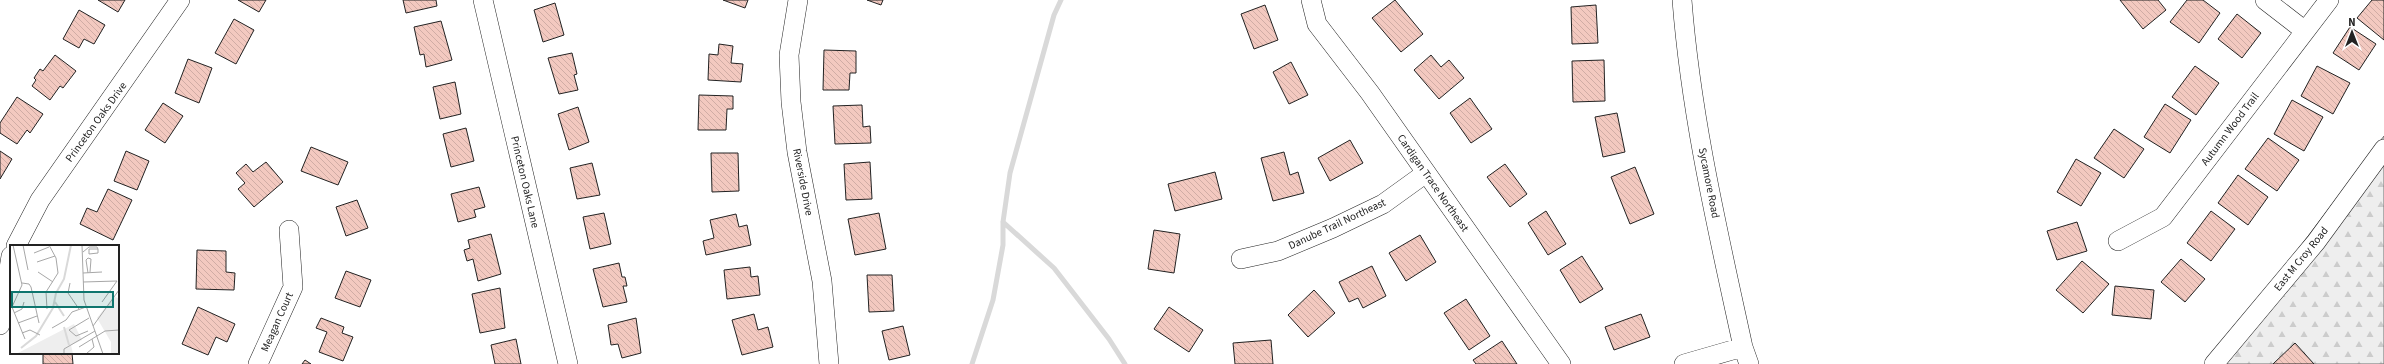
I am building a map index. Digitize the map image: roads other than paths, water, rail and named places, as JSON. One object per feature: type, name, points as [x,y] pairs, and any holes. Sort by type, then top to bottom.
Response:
[{"type":"street","name":"Princeton Oaks Drive","points":[[17,245],[40,200],[180,0]]},
{"type":"street","name":"Princeton Oaks Lane","points":[[483,0],[568,364]]},
{"type":"street","name":"Riverside Drive","points":[[798,0],[789,55],[791,102],[797,152],[822,281],[829,364]]},
{"type":"street","name":"Cardigan Trace Northeast","points":[[1311,0],[1317,24],[1370,93],[1561,364]]},
{"type":"street","name":"Sycamore Road","points":[[1682,0],[1687,60],[1712,200],[1746,355]]},
{"type":"street","points":[[2265,0],[2306,30]]},
{"type":"street","name":"Autumn Wood Trail","points":[[2118,241],[2163,217],[2329,0]]},
{"type":"street","name":"East M Croy Road","points":[[2214,364],[2316,242],[2384,149]]},
{"type":"street","name":"Danube Trail Northeast","points":[[1241,259],[1278,251],[1333,228],[1383,204],[1426,174]]},
{"type":"street","name":"Meagan Court","points":[[258,364],[293,287],[289,230]]},
{"type":"street","points":[[0,252],[10,256]]},
{"type":"street","points":[[0,325],[10,262]]},
{"type":"street","points":[[1684,364],[1746,355]]},
{"type":"waterway","points":[[972,364],[993,300],[1003,245],[1003,222],[1010,173],[1054,15],[1061,0]]},
{"type":"waterway","points":[[1003,222],[1054,268],[1109,339],[1125,364]]}]
